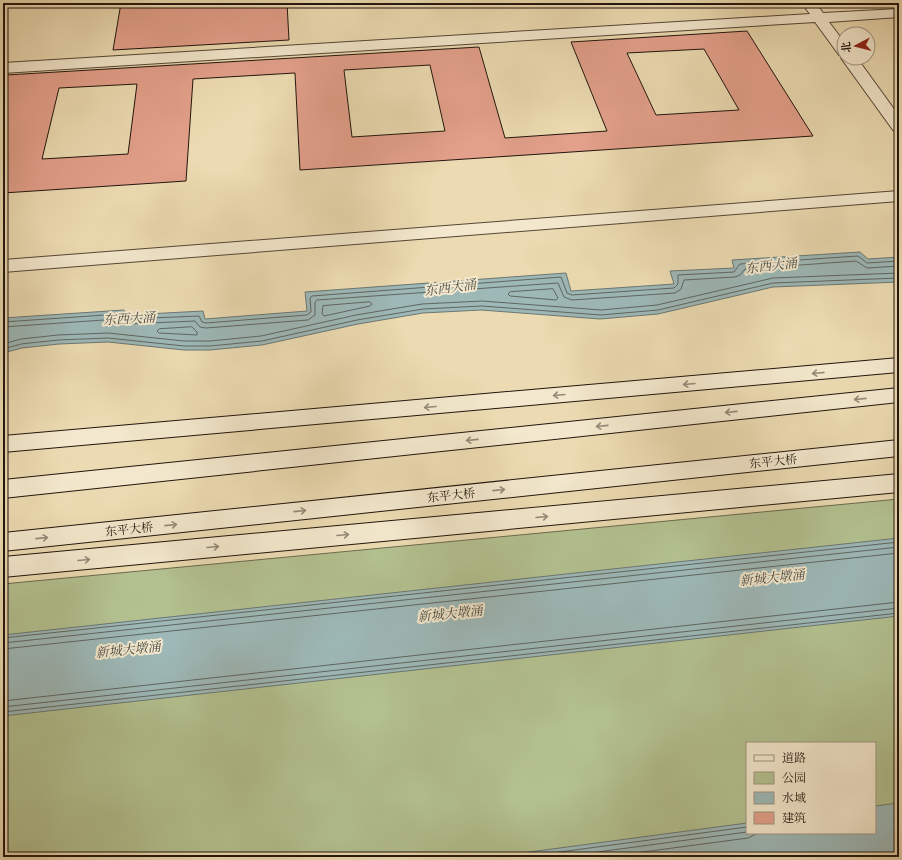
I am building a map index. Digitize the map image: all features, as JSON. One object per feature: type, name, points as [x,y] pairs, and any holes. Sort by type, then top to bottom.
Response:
[{"type":"main road","points":[[809,3],[836,41]]},
{"type":"main road","points":[[3,68],[857,16],[899,12]]},
{"type":"main road","points":[[855,66],[899,127]]},
{"type":"main road","points":[[3,266],[899,196]]},
{"type":"main road","points":[[3,444],[899,365]]},
{"type":"main road","points":[[3,488],[899,395]]},
{"type":"main road","name":"东平大桥","points":[[3,542],[899,448]]},
{"type":"main road","points":[[3,567],[899,483]]},
{"type":"green space","points":[[899,499],[899,857],[3,857],[3,584]]},
{"type":"water","name":"东西大涌","points":[[860,252],[868,259],[899,257],[899,282],[773,287],[658,314],[600,319],[481,310],[423,313],[358,324],[262,345],[210,350],[184,350],[108,342],[59,344],[22,348],[3,353],[3,318],[124,310],[127,315],[203,311],[205,319],[307,311],[305,292],[566,273],[571,291],[674,284],[670,271],[734,268],[732,260]]},
{"type":"water","name":"新城大墩涌","points":[[899,538],[899,616],[3,716],[3,635]]},
{"type":"water","points":[[899,803],[899,857],[492,857],[746,823],[746,834],[876,834],[876,806]]},
{"type":"building","points":[[121,3],[287,3],[289,40],[113,50]]},
{"type":"building","points":[[747,31],[813,136],[300,170],[295,73],[193,79],[186,181],[3,193],[3,85],[6,75],[479,47],[505,138],[607,131],[571,42]],"holes":[[[704,49],[739,110],[656,115],[627,53]],[[430,65],[445,131],[352,137],[344,70]],[[137,84],[128,154],[42,159],[59,88]]]}]
